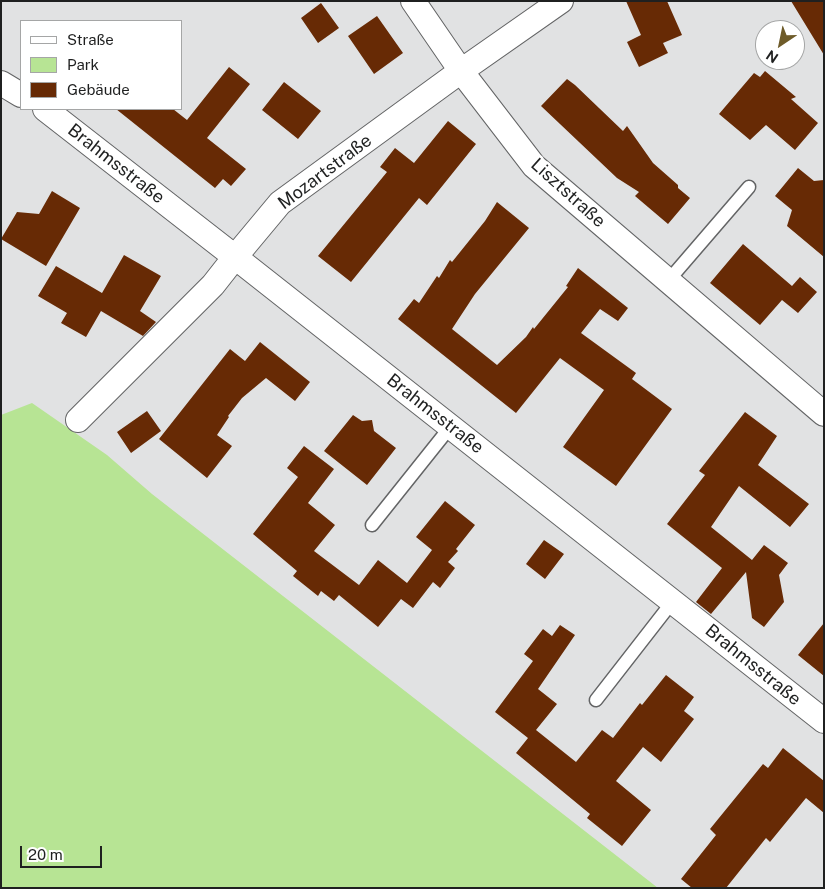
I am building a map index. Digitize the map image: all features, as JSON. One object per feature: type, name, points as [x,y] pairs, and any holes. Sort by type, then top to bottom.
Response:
[{"type":"street","name":"Lisztstraße","points":[[413,1],[461,71],[534,166],[824,414]]},
{"type":"street","name":"Mozartstraße","points":[[78,420],[213,286],[235,256],[280,203],[461,71],[561,1]]},
{"type":"street","points":[[1,83],[20,94]]},
{"type":"street","name":"Brahmsstraße","points":[[46,110],[235,256],[824,721]]},
{"type":"lane","points":[[668,281],[749,187]]},
{"type":"lane","points":[[372,525],[451,426]]},
{"type":"lane","points":[[596,700],[673,601]]},
{"type":"green space","points":[[32,403],[107,455],[152,494],[658,888],[1,888],[1,415]]},
{"type":"building","points":[[626,1],[667,1],[682,35],[663,43],[668,53],[639,67],[627,42],[641,35]]},
{"type":"building","points":[[791,1],[824,1],[824,55],[805,24],[805,20],[803,20]]},
{"type":"building","points":[[321,3],[339,28],[318,43],[301,18]]},
{"type":"building","points":[[377,16],[403,53],[374,74],[348,36]]},
{"type":"building","points":[[229,67],[250,84],[207,138],[246,169],[231,186],[223,179],[215,188],[117,110],[174,110],[187,120]]},
{"type":"building","points":[[765,71],[796,97],[791,99],[818,123],[795,150],[766,125],[750,140],[719,114],[754,73],[760,77]]},
{"type":"building","points":[[567,79],[623,131],[627,126],[653,163],[690,198],[668,224],[635,196],[639,192],[617,178],[541,106]]},
{"type":"building","points":[[284,82],[321,111],[298,139],[262,110]]},
{"type":"building","points":[[448,121],[476,144],[427,205],[419,198],[351,282],[318,256],[387,172],[380,167],[395,148],[414,163]]},
{"type":"building","points":[[798,168],[814,181],[824,180],[824,257],[787,226],[792,210],[775,196]]},
{"type":"building","points":[[52,191],[80,208],[46,266],[1,239],[17,212],[39,214]]},
{"type":"building","points":[[497,202],[529,228],[475,294],[452,329],[497,365],[526,337],[533,327],[534,329],[568,287],[566,286],[578,268],[628,308],[618,321],[600,309],[581,333],[636,373],[632,379],[672,409],[616,486],[563,447],[604,390],[560,358],[516,413],[398,319],[414,299],[419,303],[437,276],[439,278],[450,260],[452,262],[485,221]]},
{"type":"building","points":[[743,244],[792,286],[800,277],[817,292],[798,313],[782,300],[760,325],[710,283]]},
{"type":"building","points":[[124,255],[161,276],[140,311],[156,322],[143,336],[101,311],[86,337],[61,323],[67,313],[38,296],[56,266],[102,293]]},
{"type":"building","points":[[260,342],[310,382],[295,401],[266,378],[242,398],[228,416],[217,435],[232,446],[207,478],[159,439],[230,349],[245,361]]},
{"type":"building","points":[[147,411],[161,431],[131,453],[117,432]]},
{"type":"building","points":[[745,412],[777,436],[758,465],[809,504],[790,527],[739,486],[711,527],[752,560],[764,545],[788,563],[779,575],[784,602],[764,627],[752,618],[746,572],[711,614],[696,602],[722,568],[667,524],[705,475],[699,471]]},
{"type":"building","points":[[353,415],[362,421],[372,420],[374,431],[396,448],[367,485],[324,451]]},
{"type":"building","points":[[304,446],[334,469],[308,503],[335,525],[314,551],[359,585],[378,560],[407,583],[432,550],[416,537],[445,501],[475,525],[456,549],[458,551],[448,562],[455,568],[440,588],[433,582],[413,608],[401,599],[378,627],[339,595],[334,601],[321,591],[318,596],[293,576],[297,571],[253,534],[298,477],[287,468]]},
{"type":"building","points":[[544,540],[564,554],[545,579],[526,564]]},
{"type":"building","points":[[824,623],[824,676],[798,655]]},
{"type":"building","points":[[560,625],[575,635],[538,689],[557,704],[536,730],[576,762],[602,730],[613,738],[640,703],[642,705],[666,675],[694,697],[684,711],[694,719],[661,762],[643,747],[616,781],[651,810],[622,846],[587,818],[590,814],[516,753],[528,738],[495,712],[533,661],[524,654],[543,629],[552,636]]},
{"type":"building","points":[[783,748],[824,781],[824,813],[806,798],[770,842],[766,838],[726,888],[692,888],[681,879],[716,835],[710,829],[763,764],[768,768]]}]
